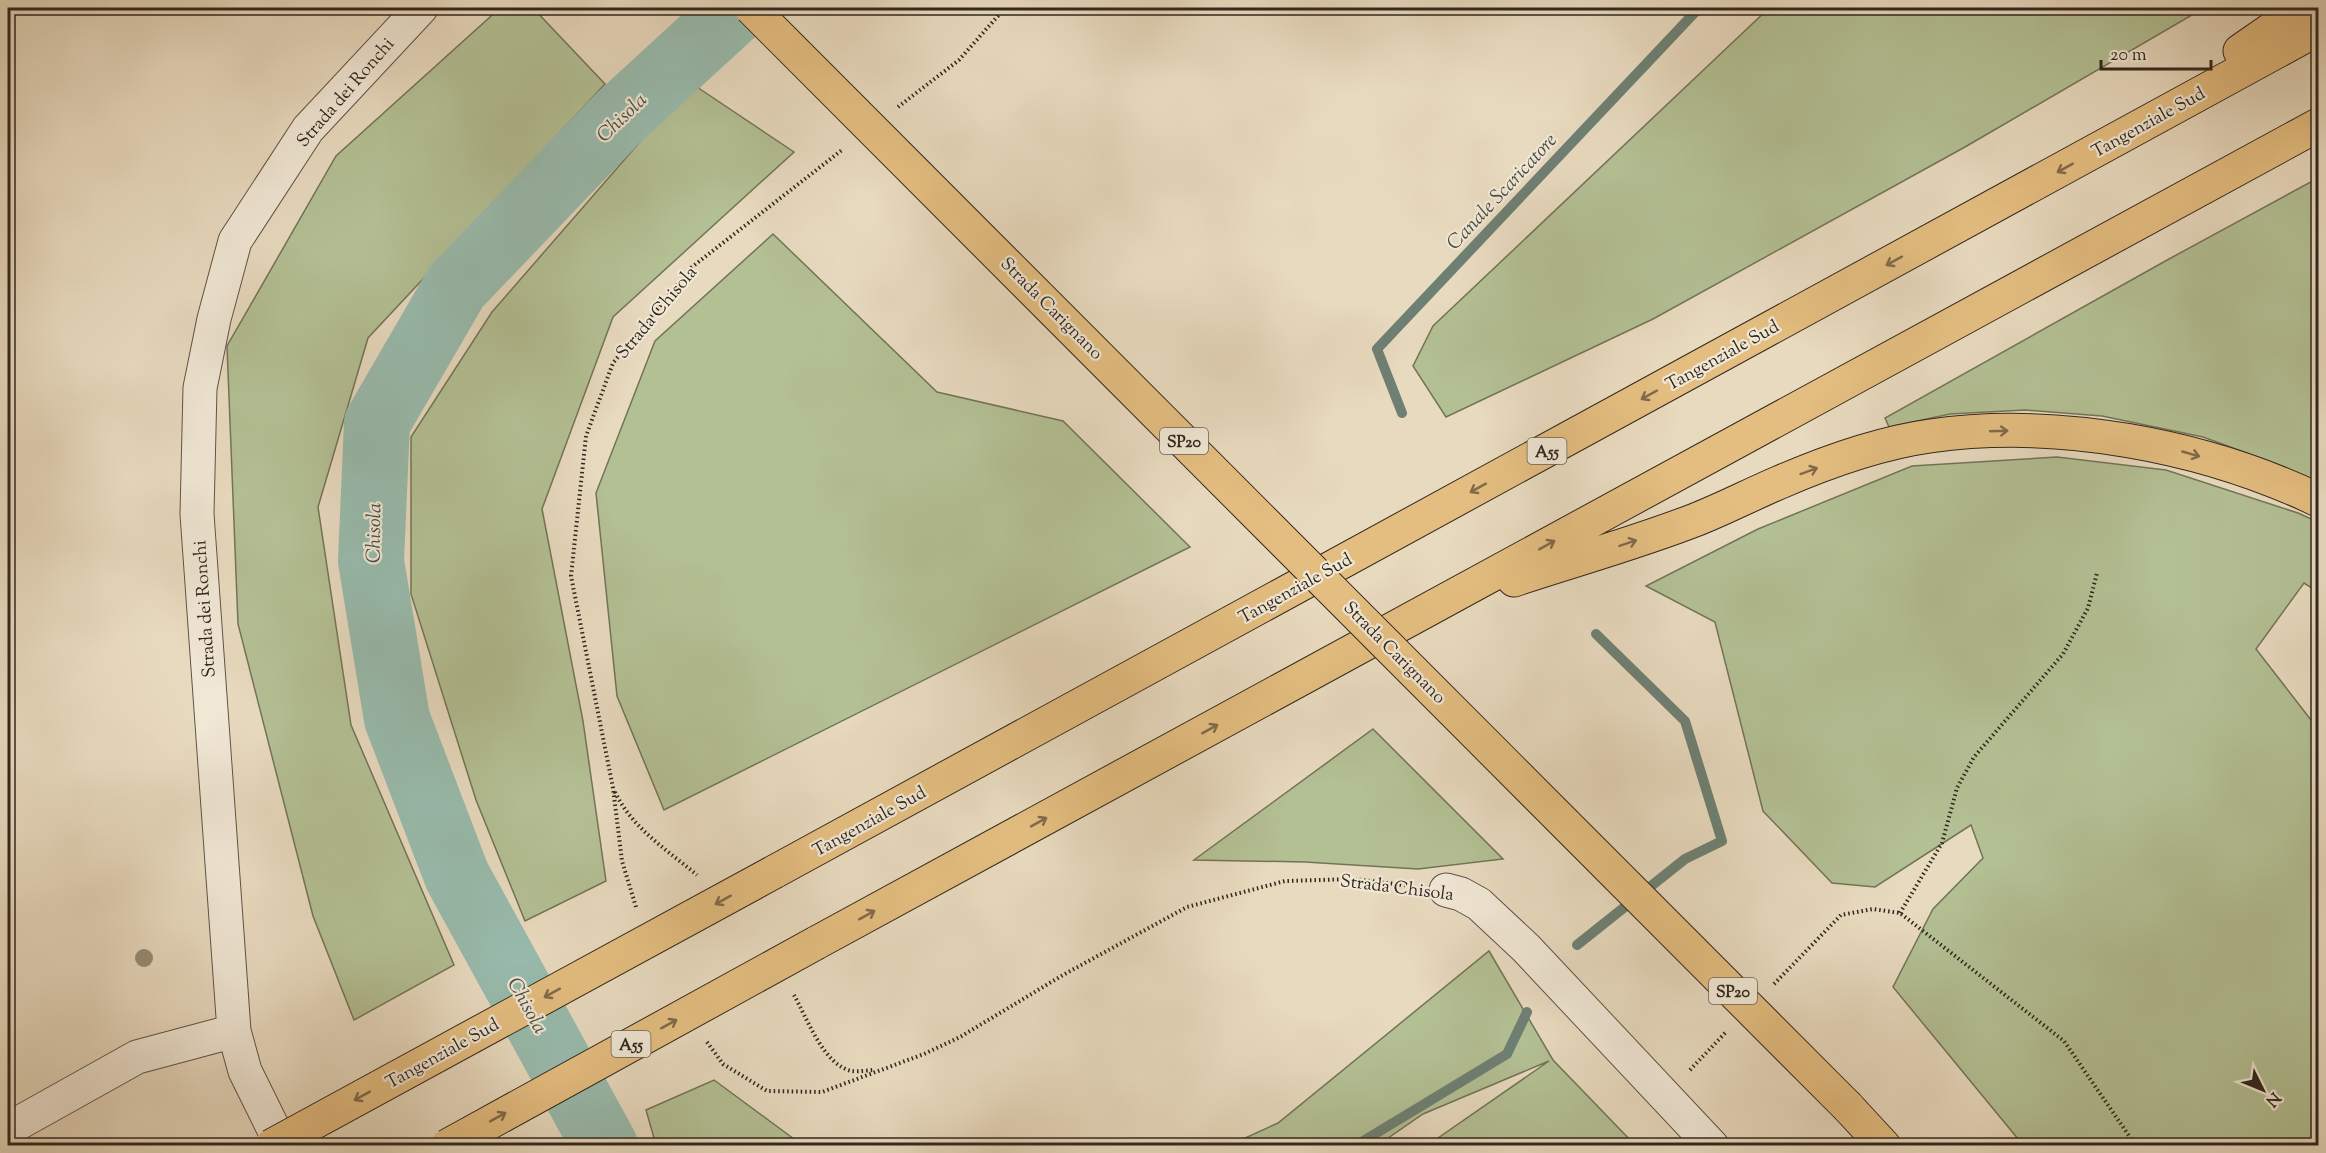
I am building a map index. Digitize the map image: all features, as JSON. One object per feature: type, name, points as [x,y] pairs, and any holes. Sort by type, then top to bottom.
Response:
[{"type":"main road","name":"Strada Carignano","points":[[751,8],[1848,1107],[1884,1146]]},
{"type":"main road","points":[[2107,145],[2302,8]]},
{"type":"main road","name":"Tangenziale Sud","points":[[271,1146],[2319,29]]},
{"type":"main road","name":"A55","points":[[447,1146],[2319,125]]},
{"type":"main road","points":[[1433,607],[1696,520],[1780,482],[1857,453],[1929,436],[2001,430],[2066,433],[2136,440],[2191,454],[2250,473],[2319,500]]},
{"type":"street","name":"Strada dei Ronchi","points":[[282,1146],[245,1071],[234,1032],[196,514],[200,388],[214,319],[235,241],[308,129],[421,8]]},
{"type":"street","name":"Strada Chisola","points":[[1446,890],[1461,894],[1479,904],[1526,948],[1712,1146]]},
{"type":"street","points":[[8,1129],[137,1057],[234,1032]]},
{"type":"path","points":[[896,108],[959,60],[1005,8]]},
{"type":"path","name":"Strada Chisola","points":[[699,877],[624,811],[614,788],[571,576],[586,436],[614,363],[692,267],[851,143]]},
{"type":"path","points":[[1900,913],[1942,843],[1957,788],[1974,757],[2062,654],[2088,608],[2097,573]]},
{"type":"path","name":"Strada Chisola","points":[[790,988],[826,1054],[837,1065],[852,1071],[879,1070],[924,1054],[960,1037],[1063,975],[1187,907],[1285,881],[1354,879],[1446,890]]},
{"type":"path","points":[[1765,992],[1840,915],[1873,909],[1900,913],[2064,1041],[2136,1146]]},
{"type":"path","points":[[1665,1097],[1732,1027]]},
{"type":"green space","points":[[500,8],[533,8],[605,84],[368,338],[318,507],[351,725],[454,965],[354,1020],[313,916],[238,624],[227,346],[336,156]]},
{"type":"green space","points":[[1769,8],[2204,8],[1965,147],[1653,319],[1446,417],[1413,366],[1433,326]]},
{"type":"green space","points":[[691,83],[794,152],[613,317],[542,509],[583,721],[606,881],[525,921],[476,800],[411,594],[411,437],[492,312]]},
{"type":"green space","points":[[2318,178],[2318,482],[2203,437],[2102,416],[2025,410],[1950,414],[1889,427],[1885,418]]},
{"type":"green space","points":[[773,234],[937,392],[1063,421],[1190,547],[664,810],[617,696],[596,493],[655,341]]},
{"type":"green space","points":[[2057,457],[2166,470],[2298,513],[2318,522],[2318,592],[2304,583],[2256,649],[2318,729],[2318,1145],[2023,1145],[1893,987],[1933,909],[1983,858],[1971,825],[1875,887],[1832,883],[1763,811],[1715,622],[1646,586],[1758,529],[1912,466]]},
{"type":"green space","points":[[1373,729],[1503,859],[1418,869],[1305,862],[1194,860]]},
{"type":"green space","points":[[1489,951],[1553,1060],[1635,1145],[1428,1145],[1549,1061],[1423,1114],[1378,1145],[1230,1145],[1278,1123]]},
{"type":"green space","points":[[714,1080],[800,1145],[656,1145],[646,1110]]},
{"type":"waterway","name":"Chisola","points":[[605,1146],[457,876],[397,719],[371,561],[377,423],[456,287],[617,119],[738,8]]},
{"type":"waterway","name":"Canale Scaricatore","points":[[1402,413],[1377,349],[1699,8]]},
{"type":"waterway","name":"Canale Scaricatore","points":[[1577,945],[1685,859],[1722,841],[1685,721],[1596,634]]},
{"type":"waterway","name":"Canale Scaricatore","points":[[1355,1146],[1507,1054],[1527,1012]]}]
